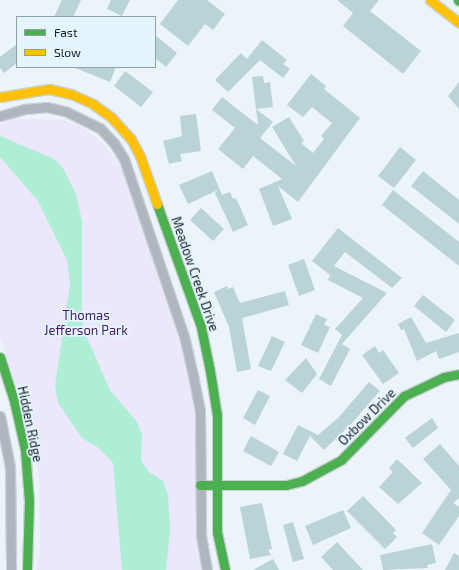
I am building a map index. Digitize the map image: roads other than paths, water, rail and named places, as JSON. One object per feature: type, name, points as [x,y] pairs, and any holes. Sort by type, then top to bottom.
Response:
[{"type":"street","points":[[430,0],[459,23]]},
{"type":"street","name":"Meadow Creek Drive","points":[[0,97],[49,89],[71,94],[93,104],[112,118],[135,146],[201,327],[217,415],[217,532],[225,570]]},
{"type":"street","points":[[0,116],[25,109],[47,107],[65,111],[100,128],[114,142],[124,159],[184,336],[200,410],[201,536],[207,570]]},
{"type":"street","name":"Hidden Ridge","points":[[0,357],[14,401],[25,450],[29,502],[27,570]]},
{"type":"street","name":"Oxbow Drive","points":[[200,485],[286,485],[309,478],[341,460],[354,450],[376,423],[404,396],[444,377],[459,374]]},
{"type":"street","name":"Hidden Ridge","points":[[0,416],[10,467],[11,570]]},
{"type":"park label","name":"Thomas Jefferson Park","points":[[86,324]]}]
